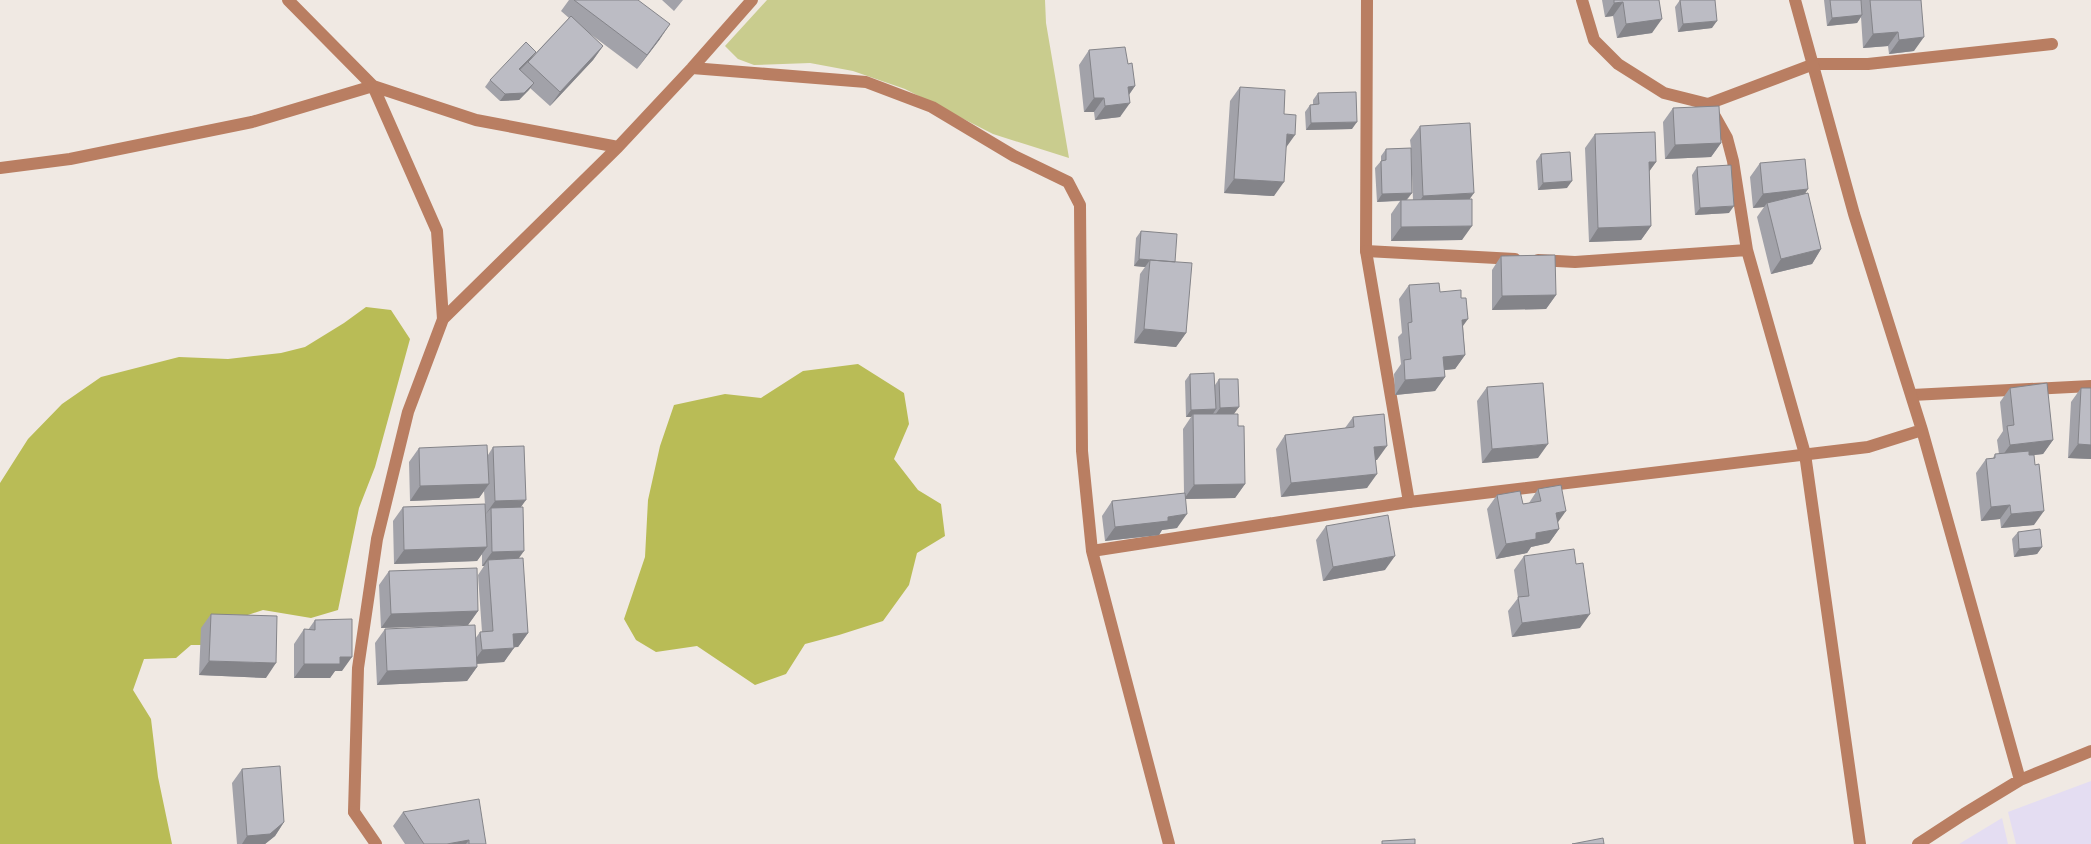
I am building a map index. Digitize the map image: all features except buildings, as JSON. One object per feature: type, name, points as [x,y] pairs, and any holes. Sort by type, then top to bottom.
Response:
[{"type":"street","points":[[288,0],[373,86],[437,232],[443,319],[408,412],[377,539],[358,668],[354,812],[376,844]]},
{"type":"street","points":[[443,319],[618,147],[752,0]]},
{"type":"street","points":[[1367,0],[1366,251],[1409,502]]},
{"type":"street","points":[[1582,0],[1594,40],[1618,64],[1664,93],[1708,104],[1814,64],[1868,64],[2052,44]]},
{"type":"street","points":[[1795,0],[1854,214],[1912,395],[2020,780]]},
{"type":"street","points":[[692,68],[866,82],[932,107],[1014,156],[1068,182],[1080,205],[1082,451],[1092,551],[1169,844]]},
{"type":"street","points":[[0,168],[70,160],[252,122],[373,86],[476,120],[618,147]]},
{"type":"street","points":[[1708,104],[1727,138],[1734,161],[1747,250],[1805,454],[1860,844]]},
{"type":"street","points":[[1366,251],[1575,262],[1747,250]]},
{"type":"street","points":[[1912,395],[2091,386]]},
{"type":"street","points":[[1092,551],[1409,502],[1868,447],[1922,430]]},
{"type":"street","points":[[1918,844],[2020,780],[2091,751]]},
{"type":"shaded area","points":[[366,307],[391,310],[410,339],[375,467],[359,508],[338,610],[311,618],[263,610],[233,620],[217,645],[191,645],[176,658],[144,659],[133,690],[151,719],[158,777],[172,844],[0,844],[0,483],[28,439],[62,404],[101,377],[179,357],[228,359],[281,353],[305,347]]},
{"type":"shaded area","points":[[858,364],[904,393],[909,424],[894,459],[918,490],[941,504],[945,536],[917,553],[909,585],[883,621],[805,644],[786,674],[755,685],[697,646],[656,652],[636,640],[624,619],[645,557],[648,500],[660,446],[674,405],[725,394],[761,398],[803,371]]},
{"type":"shaded area","points":[[2091,781],[2091,844],[2016,844],[2008,812]]},
{"type":"shaded area","points":[[2002,818],[2008,844],[1959,844]]},
{"type":"green space","points":[[767,0],[1045,0],[1046,23],[1069,158],[993,134],[905,89],[853,71],[810,63],[754,65],[738,59],[725,46]]}]
